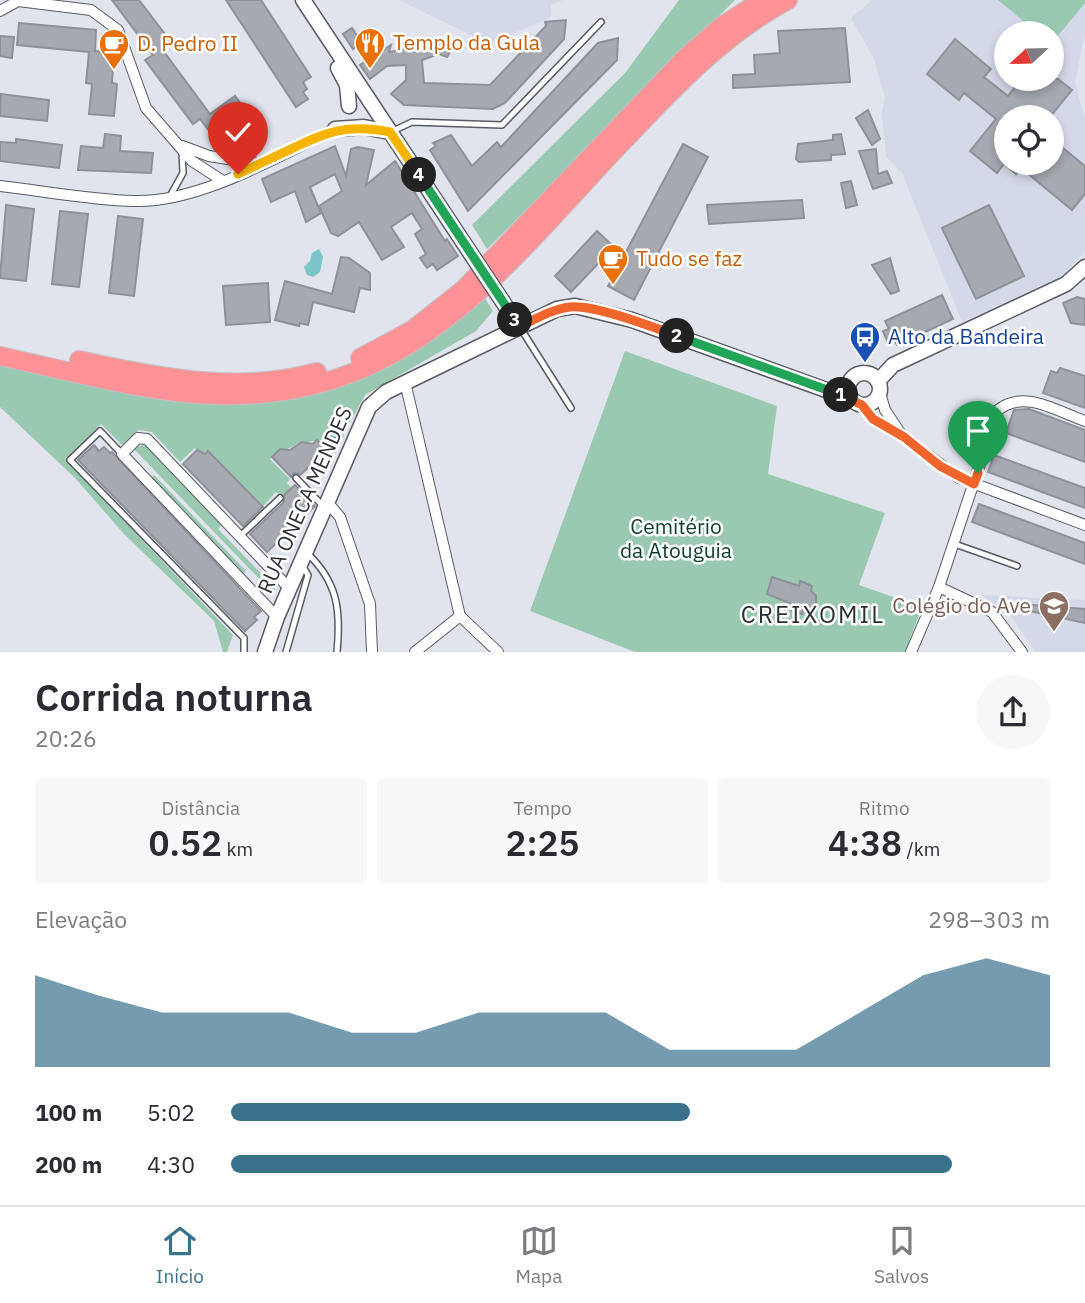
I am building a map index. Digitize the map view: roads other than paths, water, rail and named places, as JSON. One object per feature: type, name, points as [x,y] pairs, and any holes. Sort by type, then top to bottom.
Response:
[{"type":"highway","points":[[0,344],[168,378],[232,383],[296,377],[360,358],[412,330],[464,289],[687,57],[722,26],[762,0]]},
{"type":"highway","points":[[0,356],[163,390],[235,395],[314,386],[382,361],[432,330],[482,290],[705,57],[744,26],[788,0]]},
{"type":"street","points":[[293,0],[347,85],[350,122],[390,132]]},
{"type":"street","points":[[303,0],[519,327]]},
{"type":"street","points":[[0,10],[18,1],[91,10],[118,30],[146,108],[182,145],[192,161],[222,181]]},
{"type":"street","points":[[335,129],[357,100],[373,106]]},
{"type":"street","points":[[0,186],[134,201],[169,198],[222,181],[335,129],[362,127],[374,120],[373,106]]},
{"type":"street","points":[[182,145],[209,156],[260,164]]},
{"type":"street","points":[[209,156],[222,181]]},
{"type":"street","points":[[856,402],[873,403],[879,387],[894,365],[1083,273]]},
{"type":"street","name":"RUA ONECA MENDES","points":[[265,652],[289,588],[369,407],[386,391],[557,309],[575,306],[632,320],[856,402]]},
{"type":"street","points":[[818,386],[867,372],[879,387],[885,410],[904,437]]},
{"type":"street","points":[[853,376],[848,388],[856,402],[873,419],[904,437],[940,466],[974,484],[1085,525]]},
{"type":"street","points":[[405,382],[460,617],[499,652]]},
{"type":"street","points":[[911,652],[939,587],[998,410],[1009,402],[1023,398],[1085,421]]},
{"type":"street","points":[[277,617],[122,454],[138,438],[147,439],[289,588]]},
{"type":"street","points":[[326,506],[340,517],[370,604],[372,652]]},
{"type":"street","points":[[939,587],[992,612],[1022,652]]},
{"type":"street","points":[[415,652],[460,617]]},
{"type":"lane","points":[[390,132],[412,122],[502,125],[601,22]]},
{"type":"lane","points":[[169,198],[183,173],[182,145]]},
{"type":"lane","points":[[519,327],[571,408]]},
{"type":"lane","points":[[122,454],[100,431],[70,460],[243,637],[244,652]]},
{"type":"lane","points":[[296,478],[326,506]]},
{"type":"lane","points":[[239,537],[280,498]]},
{"type":"lane","points":[[952,544],[1017,566]]},
{"type":"lane","points":[[286,652],[308,575],[304,557]]},
{"type":"lane","points":[[304,557],[325,569],[338,606],[337,652]]},
{"type":"water","points":[[319,249],[323,257],[320,272],[313,277],[307,275],[304,267],[310,261],[312,253]]},
{"type":"place","name":"Templo da Gula","points":[[370,70]]},
{"type":"place","name":"D. Pedro II","points":[[114,71]]},
{"type":"place","name":"Tudo se faz","points":[[613,286]]},
{"type":"place","name":"Alto da Bandeira","points":[[865,364]]},
{"type":"place","name":"Colégio do Ave","points":[[1054,633]]},
{"type":"district","name":"CREIXOMIL","points":[[813,615]]},
{"type":"park label","name":"Cemitério da Atouguia","points":[[676,539]]}]
